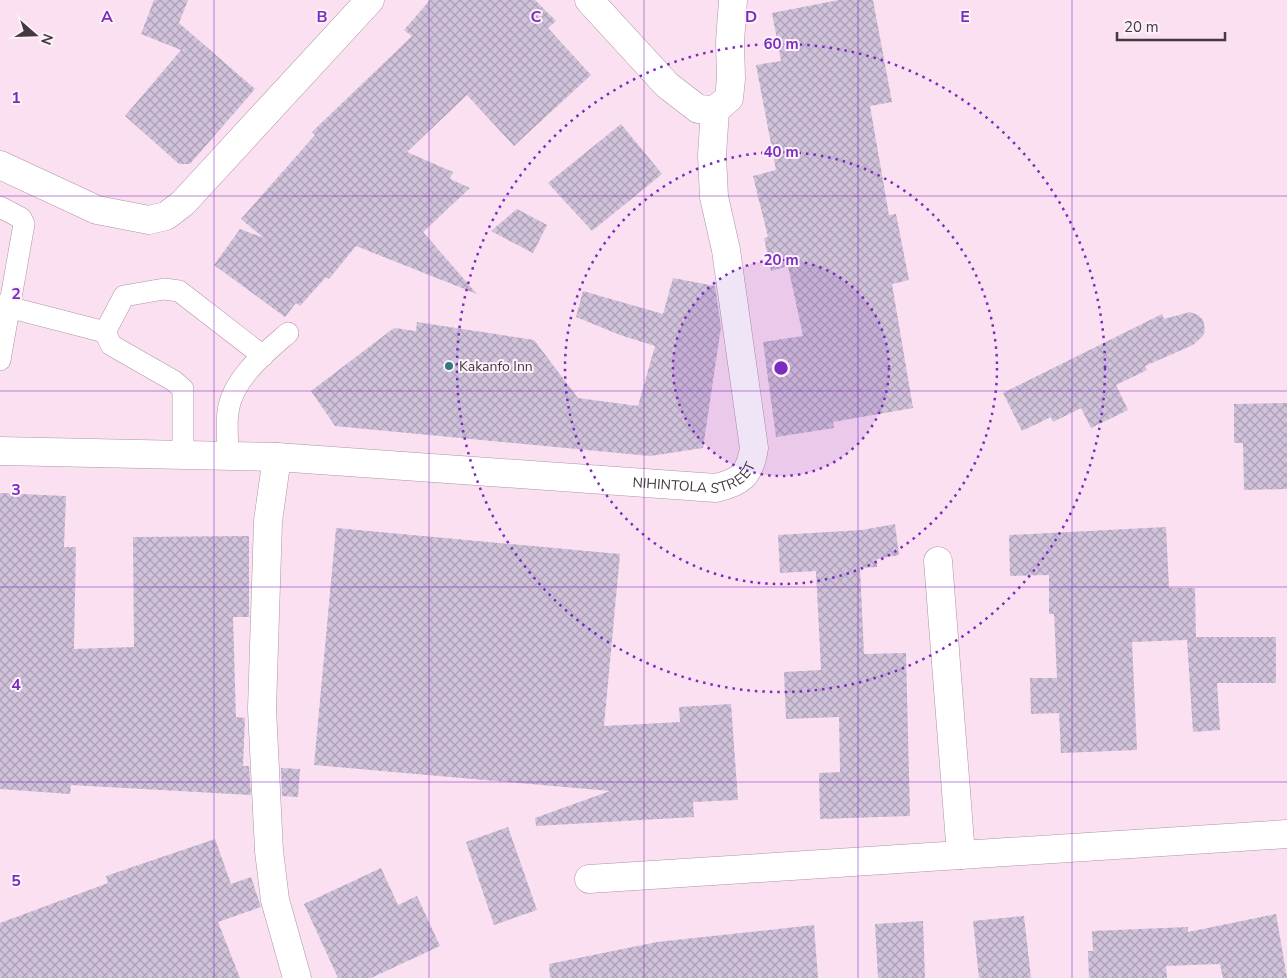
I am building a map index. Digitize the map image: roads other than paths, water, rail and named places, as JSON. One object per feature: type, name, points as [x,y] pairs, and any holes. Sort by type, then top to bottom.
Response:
[{"type":"street","points":[[0,165],[97,210],[149,220],[166,216],[183,204],[370,0]]},
{"type":"street","points":[[588,0],[667,85],[698,109],[715,110],[728,98],[731,79],[730,42],[733,0]]},
{"type":"street","name":"NIHINTOLA STREET","points":[[0,452],[277,457],[716,488],[736,483],[746,472],[754,448],[726,250],[714,198],[712,155],[715,110]]},
{"type":"street","points":[[277,457],[268,522],[262,709],[269,851],[275,900],[296,978]]},
{"type":"street","points":[[938,561],[961,855]]},
{"type":"street","points":[[590,878],[1287,834]]},
{"type":"lane","points":[[0,207],[21,218],[24,224],[5,306],[0,360]]},
{"type":"lane","points":[[105,332],[124,296],[164,289],[179,291],[263,356]]},
{"type":"lane","points":[[5,306],[105,332]]},
{"type":"lane","points":[[105,332],[111,345],[174,381],[183,389],[184,454]]},
{"type":"lane","points":[[228,455],[228,412],[232,395],[243,378],[288,333]]},
{"type":"place","name":"Kakanfo Inn","points":[[449,366]]}]
